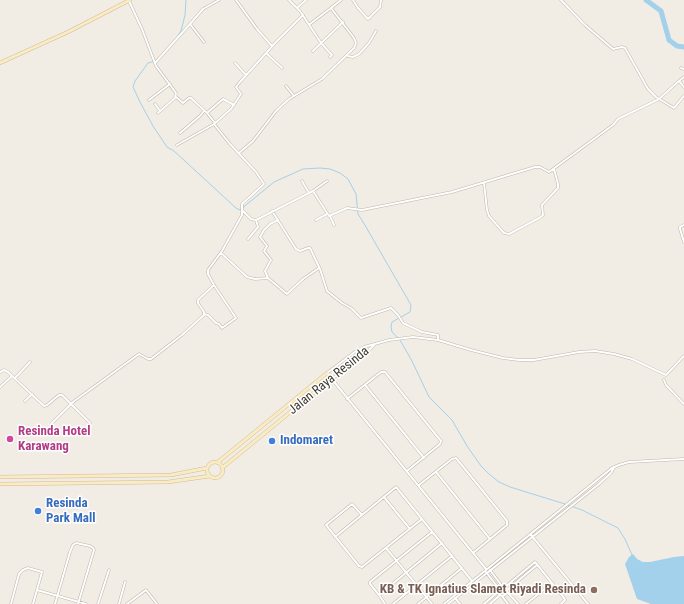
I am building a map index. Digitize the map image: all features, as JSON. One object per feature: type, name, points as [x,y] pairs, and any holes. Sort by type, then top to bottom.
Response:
[{"type":"street","points":[[0,63],[68,32],[129,0],[142,28],[154,62],[176,93],[176,97],[183,103],[189,98],[192,98],[207,113],[256,172],[264,184],[256,193],[243,202],[242,215],[221,253],[208,271],[214,285],[236,318],[222,328],[208,315],[204,314],[198,300],[214,285]]},
{"type":"street","points":[[154,62],[203,9],[219,0]]},
{"type":"street","points":[[236,0],[253,24],[272,46]]},
{"type":"street","points":[[289,0],[298,8],[321,43],[332,55],[330,57]]},
{"type":"street","points":[[298,8],[306,0]]},
{"type":"street","points":[[310,25],[341,0]]},
{"type":"street","points":[[353,0],[368,19],[380,7],[381,0]]},
{"type":"street","points":[[562,0],[585,25],[613,50],[622,47],[625,48],[648,90],[659,99],[674,108],[684,96]]},
{"type":"street","points":[[239,153],[253,141],[276,111],[294,96],[322,79],[354,48],[356,43],[354,38],[331,8]]},
{"type":"street","points":[[177,146],[215,123],[234,105],[241,94],[237,87],[246,75],[272,46],[303,16]]},
{"type":"street","points":[[313,51],[343,22]]},
{"type":"street","points":[[190,24],[204,42]]},
{"type":"street","points":[[347,56],[354,57],[359,54],[376,31]]},
{"type":"street","points":[[266,53],[282,68]]},
{"type":"street","points":[[235,63],[246,75]]},
{"type":"street","points":[[330,216],[344,209],[362,210],[452,192],[535,167],[540,167],[549,172],[613,126],[618,119],[659,99],[684,77]]},
{"type":"street","points":[[679,81],[684,87]]},
{"type":"street","points":[[149,100],[170,84]]},
{"type":"street","points":[[286,86],[294,96]]},
{"type":"street","points":[[155,104],[159,112],[176,97]]},
{"type":"street","points":[[207,113],[223,99],[234,105]]},
{"type":"street","points":[[180,134],[204,111]]},
{"type":"street","points":[[484,183],[489,216],[504,233],[509,234],[543,215],[542,205],[558,188],[554,169]]},
{"type":"street","points":[[302,181],[309,193]]},
{"type":"street","points":[[242,210],[251,219],[256,220],[313,191],[327,181]]},
{"type":"street","points":[[313,191],[327,214],[330,216],[334,225]]},
{"type":"street","points":[[272,211],[296,249],[300,251],[310,248],[328,292],[351,308],[360,317],[391,308],[403,323],[422,332],[438,335],[438,340]]},
{"type":"street","points":[[316,220],[327,214]]},
{"type":"street","points":[[248,239],[258,227],[256,220]]},
{"type":"street","points":[[278,220],[270,224],[260,237],[267,246],[264,251],[271,260],[265,271],[268,278],[287,294],[303,279],[319,268]]},
{"type":"street","points":[[684,225],[680,227],[680,229],[684,242]]},
{"type":"street","points":[[221,253],[247,277],[268,278]]},
{"type":"street","points":[[52,423],[72,404],[138,354],[151,359],[182,335],[204,314]]},
{"type":"street","points":[[376,343],[413,337],[438,340],[478,352],[519,360],[534,360],[579,352],[596,352],[614,354],[632,359],[666,375],[684,356]]},
{"type":"street","name":"Jalan Raya Resinda","points":[[218,462],[327,373],[358,350],[376,343]]},
{"type":"street","name":"Jalan Raya Resinda","points":[[222,468],[316,391],[366,353],[376,343]]},
{"type":"street","points":[[15,378],[30,362]]},
{"type":"street","points":[[0,372],[4,370],[15,378],[44,406],[58,395],[62,395],[90,423]]},
{"type":"street","points":[[347,399],[381,372],[385,372],[440,440],[440,444],[407,471]]},
{"type":"street","points":[[327,373],[487,570],[518,604]]},
{"type":"street","points":[[0,387],[12,376]]},
{"type":"street","points":[[664,380],[666,386],[684,404]]},
{"type":"street","points":[[365,385],[424,458]]},
{"type":"street","points":[[25,401],[32,394]]},
{"type":"street","points":[[419,485],[454,458],[508,522],[507,525],[473,553]]},
{"type":"street","points":[[444,604],[614,467],[629,462],[684,459]]},
{"type":"street","points":[[0,477],[178,474],[207,468],[211,463],[218,462],[222,468],[222,473],[220,476],[215,478],[210,476],[168,482],[0,484]]},
{"type":"street","points":[[531,535],[575,503],[611,473],[614,467]]},
{"type":"street","points":[[207,468],[207,473],[210,476]]},
{"type":"street","points":[[436,472],[490,539]]},
{"type":"street","points":[[132,475],[132,483]]},
{"type":"street","points":[[38,476],[38,483]]},
{"type":"street","points":[[335,537],[396,487],[472,581]]},
{"type":"street","points":[[384,497],[410,529]]},
{"type":"street","points":[[362,515],[353,504],[351,504],[326,525],[360,567],[363,567],[422,519]]},
{"type":"street","points":[[385,604],[370,582],[432,532]]},
{"type":"street","points":[[531,535],[588,604]]},
{"type":"street","points":[[56,604],[74,544],[76,543],[90,546],[94,550],[78,603]]},
{"type":"street","points":[[379,595],[442,543]]},
{"type":"street","points":[[386,548],[432,604]]},
{"type":"street","points":[[393,604],[452,556]]},
{"type":"street","points":[[484,604],[498,592],[499,589],[535,562],[564,598],[561,604]]},
{"type":"street","points":[[490,604],[501,595],[505,595],[507,591],[538,565]]},
{"type":"street","points":[[11,604],[18,576],[23,570],[28,568],[42,572],[33,604]]},
{"type":"street","points":[[418,604],[462,568]]},
{"type":"street","points":[[98,604],[108,570]]},
{"type":"street","points":[[487,570],[499,589]]},
{"type":"street","points":[[448,604],[487,570]]},
{"type":"street","points":[[119,604],[125,582]]},
{"type":"street","points":[[526,604],[552,583]]},
{"type":"street","points":[[37,590],[78,603],[86,604]]},
{"type":"street","points":[[127,604],[146,590],[158,604]]},
{"type":"street","points":[[498,592],[508,604]]},
{"type":"street","points":[[455,598],[460,604]]},
{"type":"water","points":[[633,554],[637,559],[643,562],[684,556],[684,604],[651,604],[637,599],[625,564],[629,557]]},
{"type":"waterway","points":[[175,40],[181,31],[185,15],[186,0]]},
{"type":"waterway","points":[[646,0],[661,11],[669,40],[677,46],[684,47]]},
{"type":"waterway","points":[[162,54],[155,61],[148,63],[135,81],[133,87],[140,102],[153,126],[167,147],[174,151],[236,208],[240,210],[274,182],[303,169],[330,169],[340,173],[348,179],[356,194],[358,214],[411,305],[410,312],[392,322],[392,332],[398,338]]},
{"type":"waterway","points":[[400,340],[429,397],[452,420],[467,446],[481,466],[489,474],[499,482],[510,487],[565,504]]},
{"type":"waterway","points":[[568,505],[582,510],[618,528],[632,555]]},
{"type":"place","name":"Resinda Hotel Karawang","points":[[10,439]]},
{"type":"place","name":"Indomaret","points":[[272,441]]},
{"type":"place","name":"Resinda Park Mall","points":[[38,511]]},
{"type":"place","name":"KB & TK Ignatius Slamet Riyadi Resinda","points":[[594,590]]}]
